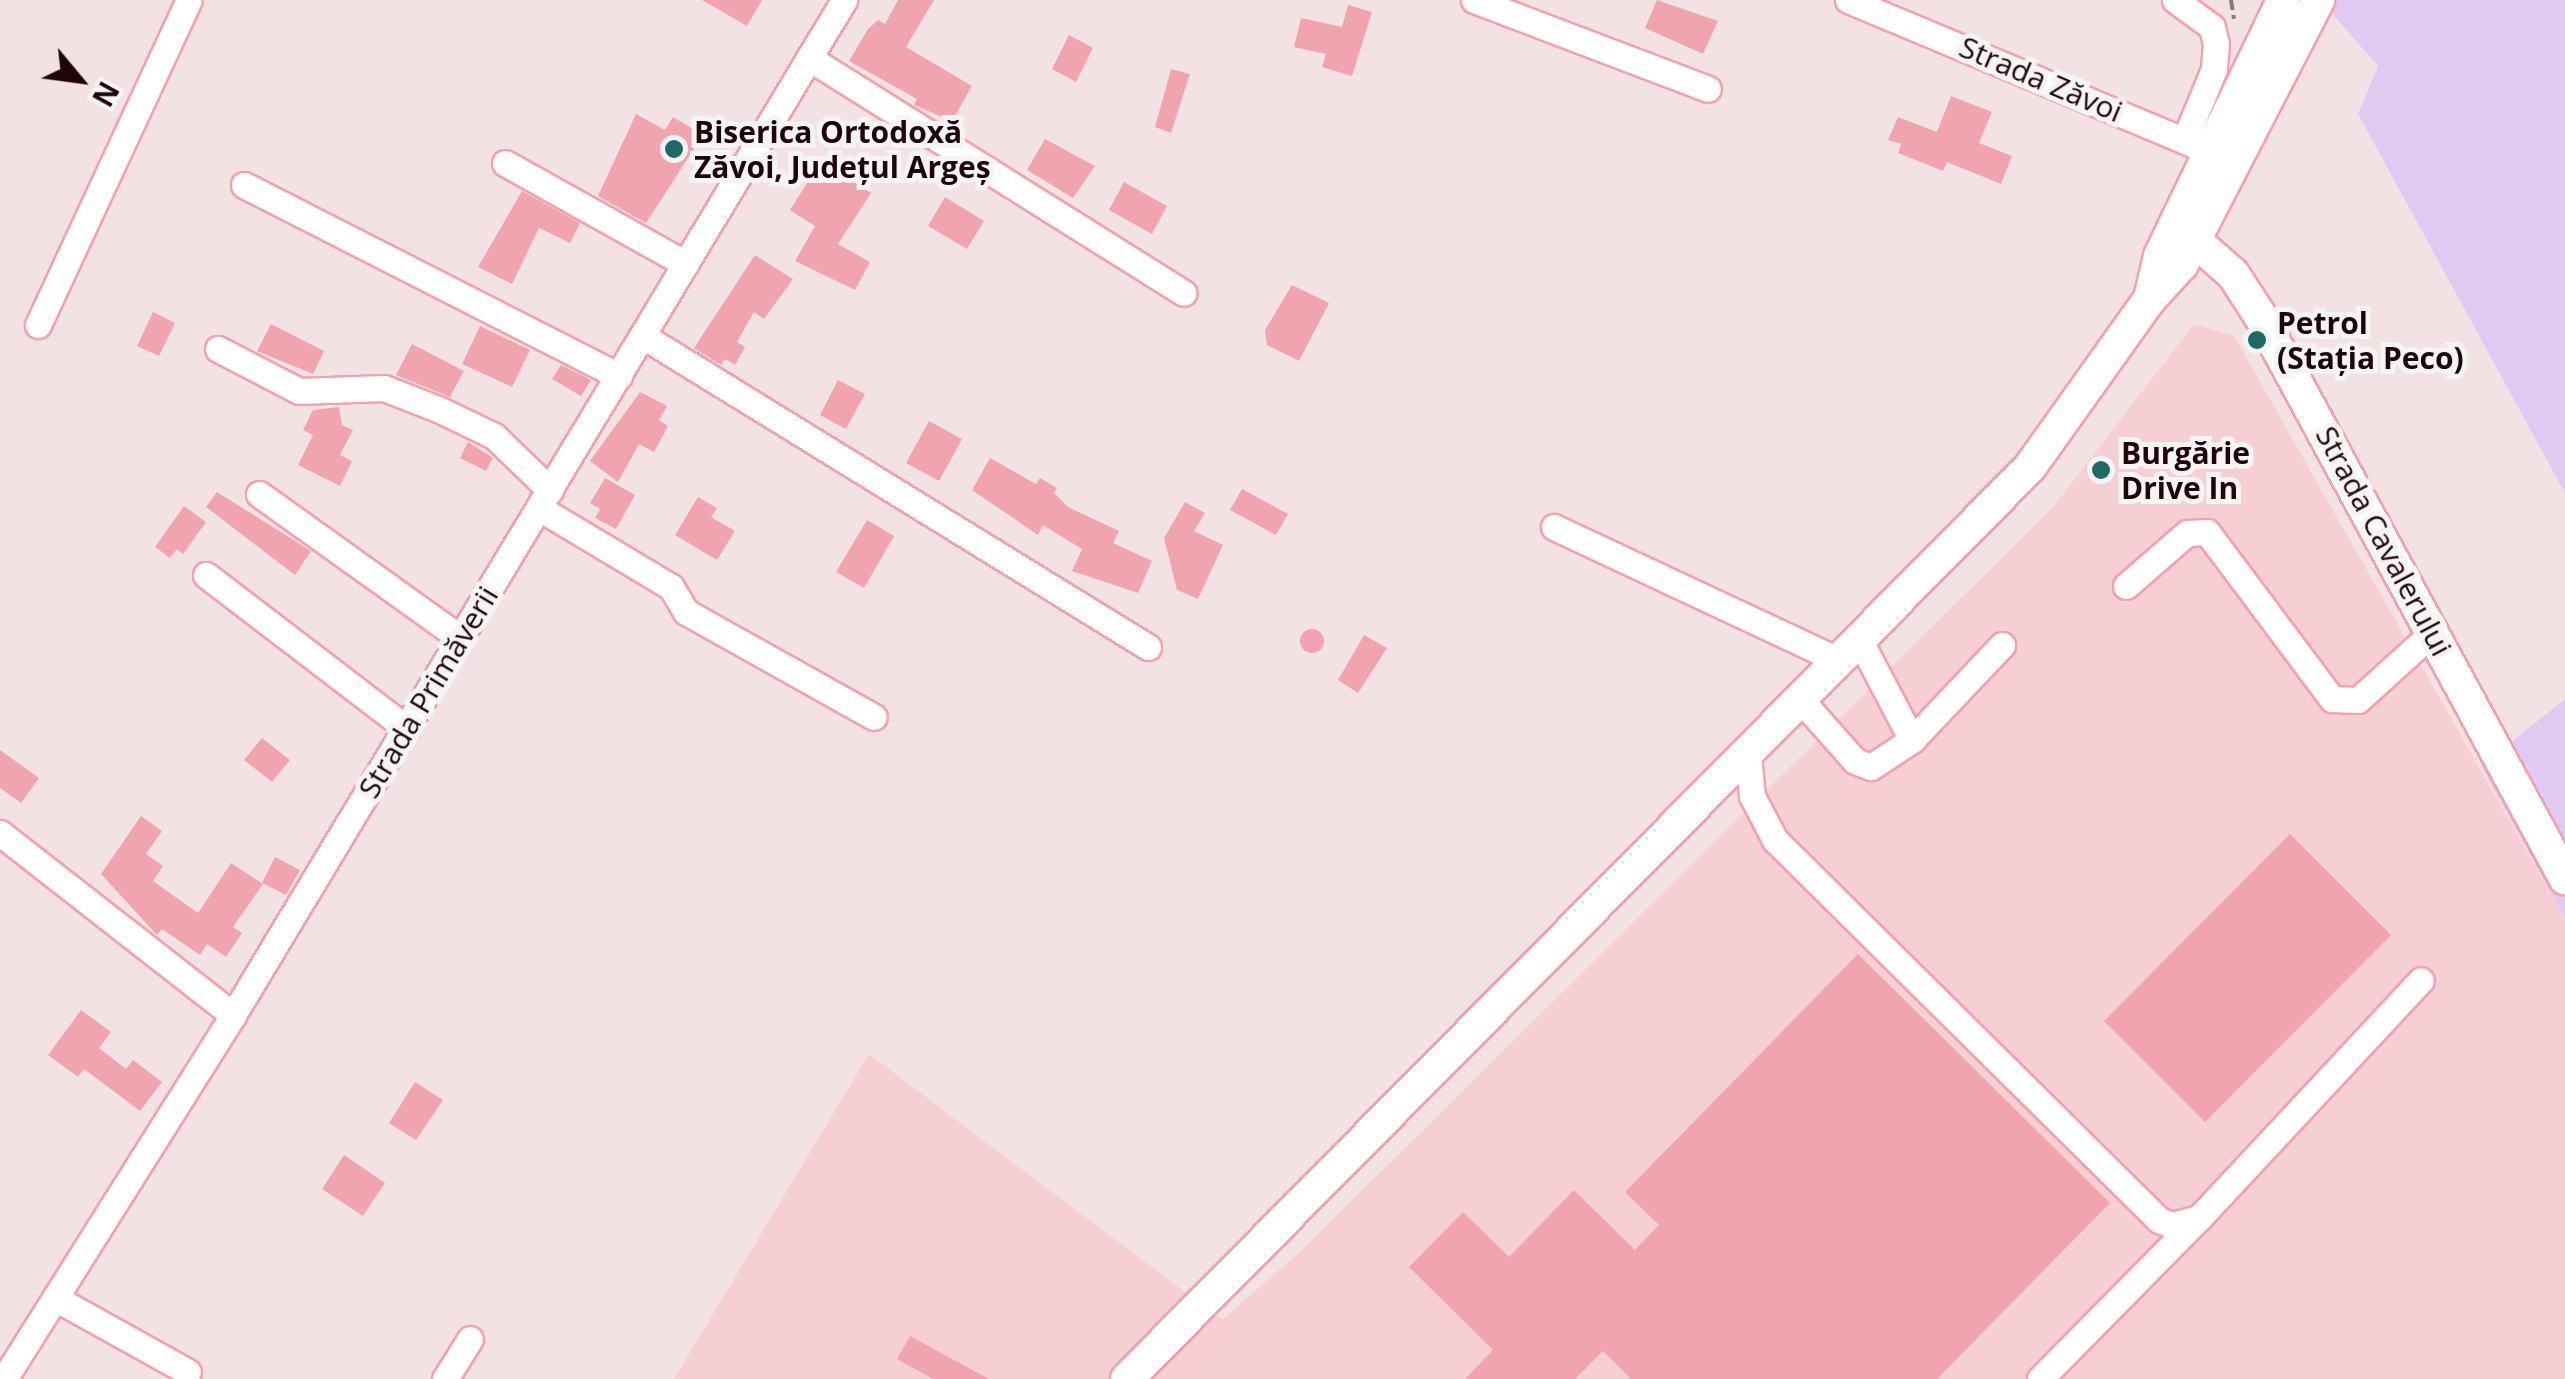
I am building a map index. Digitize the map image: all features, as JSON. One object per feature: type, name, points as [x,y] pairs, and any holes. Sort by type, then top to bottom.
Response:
[{"type":"main road","points":[[2259,84],[2282,0]]},
{"type":"main road","points":[[1127,1379],[2030,466],[2150,298],[2182,264],[2186,230],[2210,151],[2318,0]]},
{"type":"main road","name":"Strada Cavalerului","points":[[2186,230],[2259,314],[2565,878]]},
{"type":"street","points":[[38,325],[189,0]]},
{"type":"street","name":"Strada Primăverii","points":[[4,1379],[233,1015],[844,0]]},
{"type":"street","points":[[1474,0],[1708,89]]},
{"type":"street","name":"Strada Zăvoi","points":[[1848,0],[2210,151]]},
{"type":"street","points":[[2175,0],[2212,27],[2216,44],[2210,151]]},
{"type":"street","points":[[809,58],[1182,292]]},
{"type":"street","points":[[504,163],[686,264]]},
{"type":"street","points":[[244,186],[619,376]]},
{"type":"street","points":[[644,336],[1148,647]]},
{"type":"street","points":[[218,349],[299,391],[384,388],[494,436],[545,499],[671,587],[686,612],[874,717]]},
{"type":"street","points":[[259,494],[460,638]]},
{"type":"street","points":[[1554,527],[1850,651],[1912,740]]},
{"type":"street","points":[[2126,586],[2187,533],[2207,532],[2332,699],[2358,700],[2434,632]]},
{"type":"street","points":[[206,576],[406,728]]},
{"type":"street","points":[[1802,700],[1855,761],[1870,768],[1912,740],[2002,645]]},
{"type":"street","points":[[1748,754],[1752,796],[1774,840],[2159,1220],[2184,1226],[2198,1218]]},
{"type":"street","points":[[0,834],[233,1015]]},
{"type":"street","points":[[2040,1379],[2198,1218],[2420,980]]},
{"type":"street","points":[[2159,1220],[2160,1257]]},
{"type":"street","points":[[55,1298],[188,1372]]},
{"type":"street","points":[[444,1379],[470,1339]]},
{"type":"shaded area","points":[[2320,0],[2565,0],[2565,493],[2358,114],[2378,66]]},
{"type":"shaded area","points":[[2194,324],[2234,336],[2565,919],[2565,1379],[674,1379],[869,1054],[1222,1320],[1301,1251],[2054,506]]},
{"type":"shaded area","points":[[2565,699],[2565,919],[2481,766]]},
{"type":"building","points":[[702,0],[762,0],[747,26]]},
{"type":"building","points":[[898,0],[934,0],[906,47],[972,86],[952,121],[914,105],[917,99],[849,61],[868,29],[878,20],[885,24]]},
{"type":"building","points":[[1657,0],[1718,21],[1703,54],[1645,28]]},
{"type":"building","points":[[1348,5],[1372,12],[1352,76],[1322,67],[1326,54],[1294,47],[1301,18],[1342,27]]},
{"type":"building","points":[[1069,35],[1093,48],[1076,82],[1052,69]]},
{"type":"building","points":[[1171,69],[1190,74],[1171,133],[1155,127]]},
{"type":"building","points":[[1951,96],[1992,112],[1979,143],[2012,156],[2001,184],[1947,162],[1943,171],[1898,153],[1901,144],[1888,140],[1898,117],[1937,132]]},
{"type":"building","points":[[636,114],[665,130],[673,117],[703,135],[646,223],[598,196]]},
{"type":"building","points":[[1045,139],[1095,166],[1073,198],[1027,170]]},
{"type":"building","points":[[821,161],[871,193],[838,244],[870,262],[855,290],[795,261],[815,226],[790,210]]},
{"type":"building","points":[[1124,182],[1167,206],[1152,234],[1109,210]]},
{"type":"building","points":[[522,191],[580,223],[570,243],[539,228],[512,284],[478,267]]},
{"type":"building","points":[[945,197],[984,221],[967,249],[928,226]]},
{"type":"building","points":[[755,255],[793,279],[764,319],[754,312],[737,342],[745,347],[735,365],[725,359],[721,365],[694,348]]},
{"type":"building","points":[[1292,285],[1329,303],[1299,361],[1267,345],[1265,330]]},
{"type":"building","points":[[153,312],[175,323],[159,356],[137,346]]},
{"type":"building","points":[[271,324],[324,351],[313,374],[257,351]]},
{"type":"building","points":[[480,326],[530,350],[512,387],[462,364]]},
{"type":"building","points":[[412,344],[464,371],[450,397],[396,375]]},
{"type":"building","points":[[561,365],[591,380],[581,396],[552,379]]},
{"type":"building","points":[[838,380],[865,394],[846,429],[820,415]]},
{"type":"building","points":[[640,392],[667,406],[659,420],[668,426],[654,452],[639,444],[618,482],[590,461]]},
{"type":"building","points":[[339,407],[342,425],[353,430],[340,455],[352,461],[340,486],[298,465],[313,435],[303,430],[313,410]]},
{"type":"building","points":[[929,421],[962,439],[939,481],[906,463]]},
{"type":"building","points":[[468,442],[493,458],[486,471],[460,458]]},
{"type":"building","points":[[990,458],[1036,484],[1040,478],[1057,488],[1054,493],[1068,507],[1119,531],[1113,543],[1152,561],[1138,593],[1072,571],[1082,549],[1043,525],[1038,535],[972,490]]},
{"type":"building","points":[[605,478],[635,495],[616,529],[595,518],[600,509],[590,503]]},
{"type":"building","points":[[1242,489],[1288,514],[1276,535],[1230,510]]},
{"type":"building","points":[[217,492],[311,551],[295,575],[206,507]]},
{"type":"building","points":[[698,497],[717,508],[711,517],[735,531],[717,560],[675,535]]},
{"type":"building","points":[[1185,502],[1205,513],[1194,531],[1223,545],[1198,599],[1177,590],[1164,538]]},
{"type":"building","points":[[184,506],[206,522],[183,554],[177,549],[170,558],[155,547]]},
{"type":"building","points":[[867,520],[894,536],[864,588],[836,572]]},
{"type":"building","points":[[1312,629],[1321,632],[1321,650],[1312,653],[1303,650],[1300,641],[1303,632]]},
{"type":"building","points":[[1364,635],[1387,648],[1358,693],[1338,680]]},
{"type":"building","points":[[262,738],[290,760],[272,782],[244,760]]},
{"type":"building","points":[[0,750],[39,778],[21,803],[0,788]]},
{"type":"building","points":[[141,816],[162,831],[146,854],[163,866],[153,881],[198,913],[231,863],[263,884],[233,927],[242,933],[226,957],[207,944],[200,955],[162,929],[157,935],[101,874]]},
{"type":"building","points":[[2290,834],[2391,935],[2205,1122],[2104,1021]]},
{"type":"building","points":[[275,857],[300,870],[286,895],[262,883]]},
{"type":"building","points":[[1858,954],[2110,1203],[1937,1379],[1631,1379],[1603,1351],[1575,1379],[1465,1379],[1493,1350],[1409,1267],[1463,1212],[1509,1257],[1574,1190],[1635,1250],[1659,1225],[1625,1192]]},
{"type":"building","points":[[81,1010],[111,1032],[99,1048],[126,1069],[133,1060],[162,1082],[140,1111],[84,1069],[78,1077],[48,1055]]},
{"type":"building","points":[[415,1082],[443,1100],[416,1140],[389,1123]]},
{"type":"building","points":[[344,1155],[385,1183],[363,1216],[322,1189]]},
{"type":"building","points":[[910,1336],[989,1379],[933,1379],[897,1359]]},
{"type":"place","name":"Biserica Ortodoxă Zăvoi, Județul Argeș","points":[[674,149]]},
{"type":"place","name":"Petrol (Stația Peco)","points":[[2257,340]]},
{"type":"place","name":"Burgărie Drive In","points":[[2101,470]]}]
